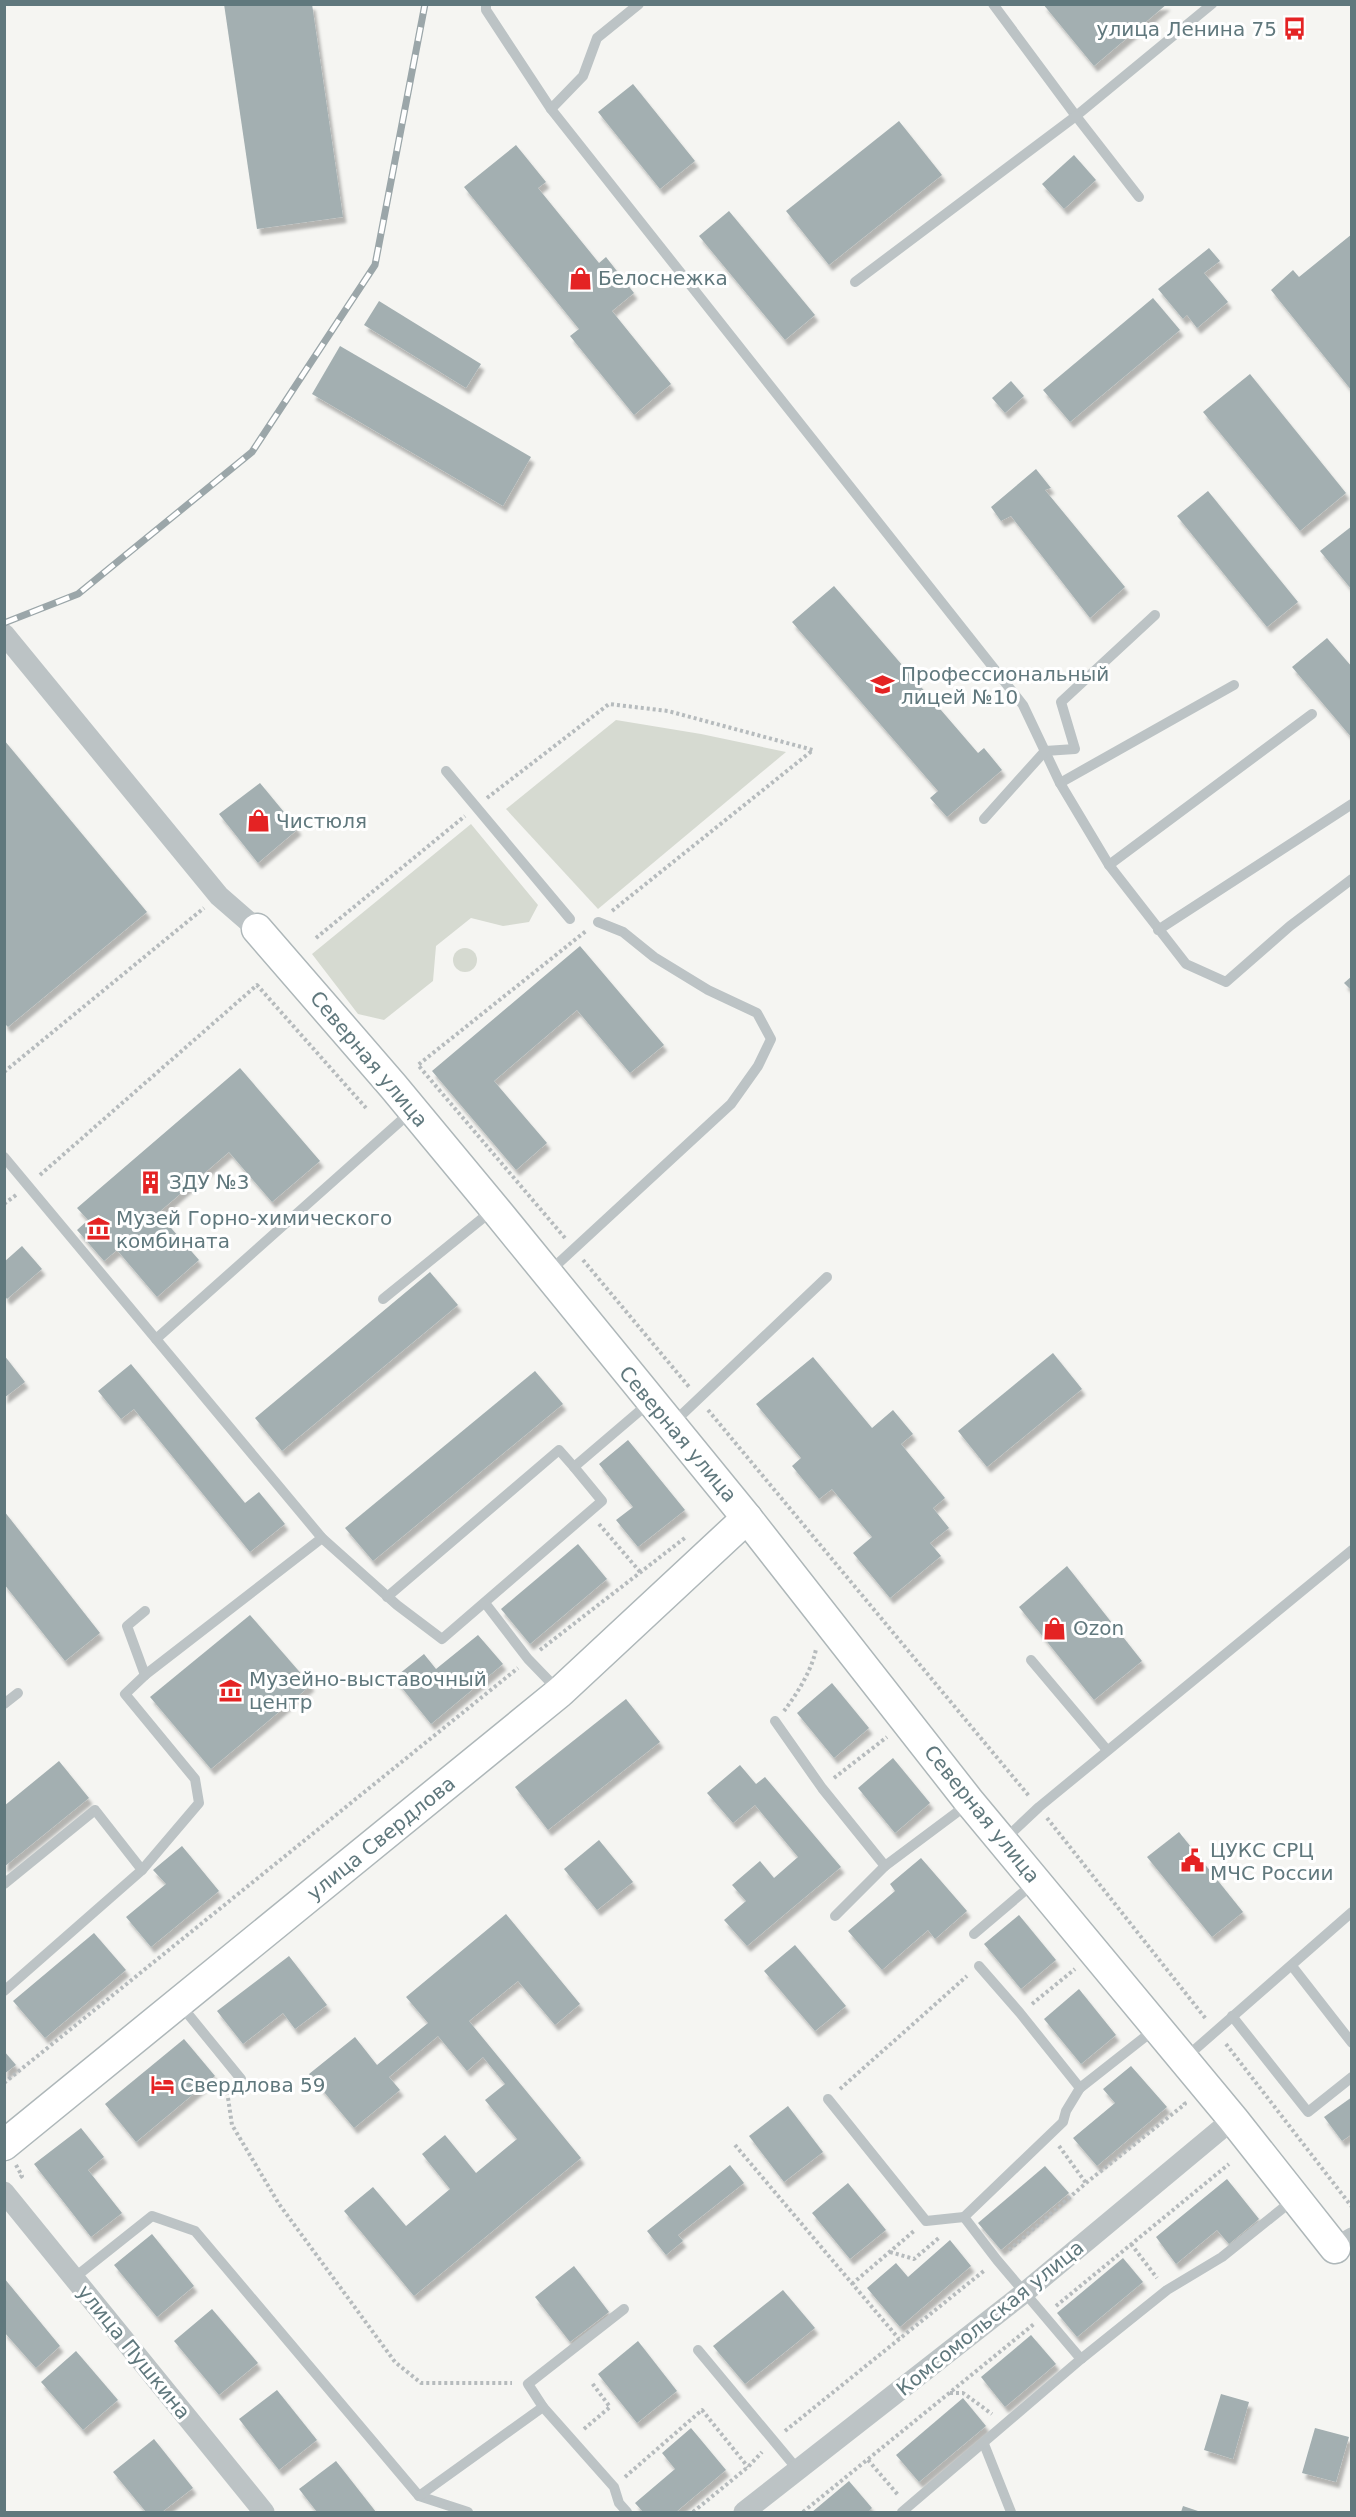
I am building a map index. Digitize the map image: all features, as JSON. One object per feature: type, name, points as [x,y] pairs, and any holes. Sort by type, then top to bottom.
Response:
[{"type":"street","name":"Северная улица","points":[[4,634],[219,897],[257,928],[413,1110],[747,1518],[968,1800],[1158,2027],[1296,2198],[1343,2243]]},
{"type":"street","name":"улица Свердлова","points":[[4,2145],[560,1692],[747,1518]]},
{"type":"street","name":"Комсомольская улица","points":[[744,2512],[1024,2293],[1233,2119]]},
{"type":"street","name":"улица Пушкина","points":[[4,2192],[264,2512]]},
{"type":"lane","points":[[486,4],[486,10],[551,109],[1023,705],[1060,783],[1109,865],[1186,964],[1226,982],[1290,926],[1352,879]]},
{"type":"lane","points":[[551,109],[583,76],[597,38],[639,4]]},
{"type":"lane","points":[[993,4],[1139,197]]},
{"type":"lane","points":[[855,282],[1076,116],[1212,4]]},
{"type":"lane","points":[[984,819],[1045,751],[1076,749],[1061,702],[1155,615]]},
{"type":"lane","points":[[1060,783],[1234,685]]},
{"type":"lane","points":[[1109,865],[1312,714]]},
{"type":"lane","points":[[446,771],[570,919]]},
{"type":"lane","points":[[1158,930],[1352,804]]},
{"type":"lane","points":[[547,1274],[731,1104],[758,1066],[771,1040],[757,1013],[708,990],[654,957],[623,932],[598,922]]},
{"type":"lane","points":[[156,1339],[413,1110]]},
{"type":"lane","points":[[4,1156],[322,1538],[387,1597],[442,1639],[602,1501],[559,1449],[387,1597]]},
{"type":"lane","points":[[383,1299],[495,1209]]},
{"type":"lane","points":[[671,1425],[827,1277]]},
{"type":"lane","points":[[574,1467],[650,1402]]},
{"type":"lane","points":[[4,1991],[142,1870],[199,1803],[195,1779],[125,1694],[145,1675],[322,1538]]},
{"type":"lane","points":[[1003,1842],[1039,1807],[1107,1750],[1352,1550]]},
{"type":"lane","points":[[485,1603],[528,1659],[560,1692]]},
{"type":"lane","points":[[144,1611],[127,1626],[145,1675]]},
{"type":"lane","points":[[1031,1660],[1107,1750]]},
{"type":"lane","points":[[4,1704],[18,1693]]},
{"type":"lane","points":[[775,1721],[822,1788],[885,1866]]},
{"type":"lane","points":[[835,1916],[885,1866],[956,1813],[968,1800]]},
{"type":"lane","points":[[4,1884],[95,1810],[142,1870]]},
{"type":"lane","points":[[974,1934],[1037,1881]]},
{"type":"lane","points":[[1184,2059],[1352,1911]]},
{"type":"lane","points":[[978,1966],[1020,2013],[1080,2088]]},
{"type":"lane","points":[[1292,1966],[1352,2043]]},
{"type":"lane","points":[[178,2003],[241,2079]]},
{"type":"lane","points":[[1232,2016],[1308,2112],[1352,2077]]},
{"type":"lane","points":[[828,2099],[926,2221],[964,2217],[1063,2122],[1066,2111],[1080,2088],[1158,2027]]},
{"type":"lane","points":[[905,2510],[1081,2359],[1167,2290],[1222,2258],[1296,2198]]},
{"type":"lane","points":[[74,2278],[152,2216],[195,2231],[419,2496],[468,2512]]},
{"type":"lane","points":[[964,2217],[1024,2293],[1081,2359]]},
{"type":"lane","points":[[624,2309],[528,2384],[543,2407],[614,2487],[619,2503],[627,2512]]},
{"type":"lane","points":[[698,2350],[798,2470]]},
{"type":"lane","points":[[419,2496],[543,2407]]},
{"type":"lane","points":[[984,2444],[1011,2512]]},
{"type":"path","points":[[316,938],[476,807],[609,704],[668,711],[813,750],[418,1065]]},
{"type":"path","points":[[4,1072],[219,897]]},
{"type":"path","points":[[4,1204],[257,985],[366,1108]]},
{"type":"path","points":[[707,1408],[1039,1807],[1352,2207]]},
{"type":"path","points":[[596,1520],[641,1573]]},
{"type":"path","points":[[4,2083],[528,1659],[690,1533]]},
{"type":"path","points":[[775,1721],[792,1700],[815,1658],[818,1640]]},
{"type":"path","points":[[822,1788],[892,1732]]},
{"type":"path","points":[[828,2099],[978,1966]]},
{"type":"path","points":[[1020,2013],[1078,1967]]},
{"type":"path","points":[[241,2079],[227,2091],[232,2125],[279,2204],[395,2362],[421,2384],[495,2381],[528,2384]]},
{"type":"path","points":[[693,2512],[748,2467],[773,2441],[1185,2104],[1179,2095]]},
{"type":"path","points":[[1050,2133],[1086,2183]]},
{"type":"path","points":[[735,2145],[899,2339]]},
{"type":"path","points":[[803,2512],[1229,2164]]},
{"type":"path","points":[[890,2252],[914,2259],[964,2217]]},
{"type":"path","points":[[852,2284],[926,2221]]},
{"type":"path","points":[[1131,2244],[1167,2290]]},
{"type":"path","points":[[572,2439],[610,2407],[592,2383]]},
{"type":"path","points":[[950,2393],[963,2393],[996,2417],[1010,2420]]},
{"type":"path","points":[[614,2487],[702,2409],[748,2467]]},
{"type":"path","points":[[868,2460],[905,2510]]},
{"type":"shaded area","points":[[616,720],[701,734],[786,752],[598,909],[506,809]]},
{"type":"shaded area","points":[[471,824],[538,905],[529,922],[503,926],[471,918],[436,946],[433,981],[384,1020],[358,1014],[312,954]]},
{"type":"shaded area","points":[[465,948],[470,949],[476,955],[476,965],[470,971],[465,972],[460,971],[454,965],[453,960],[454,955],[460,949]]},
{"type":"building","points":[[224,4],[312,4],[343,217],[257,229]]},
{"type":"building","points":[[1043,4],[1167,4],[1094,66]]},
{"type":"building","points":[[633,84],[695,161],[660,189],[598,112]]},
{"type":"building","points":[[899,121],[942,175],[829,265],[786,211]]},
{"type":"building","name":"Белоснежка","points":[[516,145],[546,182],[538,188],[599,263],[606,257],[634,293],[612,311],[671,384],[634,415],[570,336],[579,329],[464,187]]},
{"type":"building","points":[[1074,155],[1096,180],[1064,209],[1042,184]]},
{"type":"building","points":[[729,211],[815,315],[785,340],[699,236]]},
{"type":"building","points":[[1352,234],[1352,391],[1271,290],[1293,270],[1299,277]]},
{"type":"building","points":[[1209,248],[1220,261],[1204,273],[1228,302],[1197,328],[1187,315],[1183,319],[1158,289]]},
{"type":"building","points":[[1153,298],[1180,330],[1070,422],[1043,390]]},
{"type":"building","points":[[379,301],[481,364],[466,388],[364,325]]},
{"type":"building","points":[[340,346],[531,457],[503,506],[312,394]]},
{"type":"building","points":[[1250,374],[1346,493],[1300,531],[1203,412]]},
{"type":"building","points":[[1011,381],[1024,396],[1005,413],[992,398]]},
{"type":"building","points":[[1036,469],[1051,488],[1045,490],[1125,587],[1090,618],[1011,516],[1001,521],[991,507]]},
{"type":"building","points":[[1208,491],[1298,602],[1267,627],[1177,516]]},
{"type":"building","points":[[1352,526],[1352,590],[1320,551]]},
{"type":"building","name":"Профессиональный лицей №10","points":[[834,586],[978,753],[984,748],[1002,770],[947,817],[930,798],[938,791],[792,622]]},
{"type":"building","points":[[1327,638],[1352,667],[1352,738],[1292,667]]},
{"type":"building","points":[[4,740],[147,912],[8,1027],[4,1023]]},
{"type":"building","name":"Чистюля","points":[[260,783],[298,829],[258,863],[219,814]]},
{"type":"building","points":[[580,946],[664,1045],[630,1073],[577,1010],[494,1081],[547,1143],[516,1170],[432,1071]]},
{"type":"building","points":[[1352,976],[1352,991],[1344,983]]},
{"type":"building","name":"ЗДУ №3","points":[[240,1068],[320,1161],[272,1202],[229,1152],[158,1213],[199,1260],[157,1297],[117,1250],[104,1261],[77,1230],[88,1220],[77,1208]]},
{"type":"building","points":[[22,1246],[42,1269],[7,1299],[4,1295],[4,1262]]},
{"type":"building","points":[[430,1272],[458,1305],[282,1451],[255,1418]]},
{"type":"building","points":[[1053,1353],[1082,1389],[987,1467],[958,1431]]},
{"type":"building","points":[[4,1355],[25,1382],[4,1398]]},
{"type":"building","points":[[813,1357],[872,1428],[893,1410],[913,1434],[901,1444],[945,1498],[933,1508],[949,1528],[930,1543],[941,1556],[890,1598],[853,1553],[872,1537],[832,1489],[819,1499],[792,1466],[801,1458],[756,1404]]},
{"type":"building","points":[[131,1364],[245,1503],[259,1492],[285,1524],[250,1552],[134,1409],[121,1419],[98,1391]]},
{"type":"building","points":[[535,1371],[563,1404],[373,1561],[345,1528]]},
{"type":"building","points":[[628,1440],[685,1510],[638,1547],[616,1520],[633,1507],[599,1464]]},
{"type":"building","points":[[4,1511],[100,1633],[65,1661],[4,1584]]},
{"type":"building","points":[[578,1544],[607,1579],[530,1644],[501,1609]]},
{"type":"building","points":[[1067,1566],[1142,1661],[1094,1700],[1019,1607]]},
{"type":"building","name":"Музейно-выставочный центр","points":[[250,1615],[311,1685],[211,1769],[150,1697]]},
{"type":"building","points":[[478,1635],[503,1664],[431,1724],[394,1678],[424,1654],[436,1669]]},
{"type":"building","points":[[832,1683],[869,1728],[834,1758],[797,1713]]},
{"type":"building","points":[[626,1699],[660,1742],[548,1830],[515,1787]]},
{"type":"building","points":[[893,1758],[930,1803],[895,1833],[858,1788]]},
{"type":"building","points":[[59,1761],[89,1798],[4,1867],[4,1806]]},
{"type":"building","points":[[740,1765],[756,1784],[765,1777],[841,1867],[747,1946],[724,1920],[746,1901],[732,1885],[760,1861],[774,1878],[798,1857],[755,1805],[733,1823],[707,1793]]},
{"type":"building","points":[[1179,1832],[1243,1912],[1212,1937],[1147,1857]]},
{"type":"building","points":[[599,1840],[633,1882],[597,1910],[564,1869]]},
{"type":"building","points":[[182,1846],[219,1891],[151,1947],[126,1917],[166,1884],[153,1870]]},
{"type":"building","points":[[921,1858],[967,1911],[935,1939],[928,1930],[882,1970],[848,1931],[895,1891],[890,1884]]},
{"type":"building","points":[[506,1914],[580,2004],[555,2025],[518,1981],[469,2021],[581,2158],[414,2296],[344,2211],[373,2187],[406,2226],[450,2189],[422,2154],[445,2135],[476,2173],[517,2139],[485,2100],[505,2084],[483,2057],[467,2071],[438,2036],[389,2077],[400,2090],[354,2128],[309,2074],[355,2037],[377,2065],[428,2023],[406,1997]]},
{"type":"building","points":[[1019,1915],[1056,1960],[1021,1989],[984,1944]]},
{"type":"building","points":[[94,1933],[126,1970],[45,2038],[13,2001]]},
{"type":"building","points":[[795,1945],[846,2006],[815,2031],[764,1971]]},
{"type":"building","points":[[289,1956],[327,2005],[295,2029],[283,2013],[243,2044],[217,2011]]},
{"type":"building","points":[[1079,1989],[1116,2035],[1081,2064],[1044,2019]]},
{"type":"building","points":[[184,2039],[215,2076],[136,2142],[105,2104]]},
{"type":"building","points":[[4,2051],[16,2065],[4,2074]]},
{"type":"building","points":[[1131,2066],[1167,2107],[1097,2166],[1073,2138],[1115,2103],[1103,2089]]},
{"type":"building","points":[[1352,2097],[1352,2134],[1342,2141],[1324,2117]]},
{"type":"building","points":[[788,2106],[823,2152],[784,2182],[749,2136]]},
{"type":"building","points":[[81,2128],[104,2157],[88,2170],[122,2213],[91,2237],[34,2164]]},
{"type":"building","points":[[730,2165],[744,2183],[678,2235],[683,2241],[666,2255],[647,2231]]},
{"type":"building","points":[[1045,2166],[1069,2193],[1001,2250],[978,2223]]},
{"type":"building","points":[[1227,2179],[1259,2219],[1229,2244],[1217,2230],[1176,2264],[1156,2237]]},
{"type":"building","points":[[848,2183],[886,2230],[850,2259],[812,2213]]},
{"type":"building","points":[[152,2234],[194,2286],[157,2317],[114,2265]]},
{"type":"building","points":[[950,2240],[971,2266],[900,2327],[867,2288],[896,2263],[908,2277]]},
{"type":"building","points":[[1123,2258],[1143,2282],[1077,2337],[1057,2313]]},
{"type":"building","points":[[574,2266],[609,2312],[570,2342],[535,2297]]},
{"type":"building","points":[[4,2278],[60,2346],[36,2368],[4,2332]]},
{"type":"building","points":[[783,2290],[815,2328],[745,2384],[713,2346]]},
{"type":"building","points":[[212,2309],[258,2363],[219,2395],[174,2341]]},
{"type":"building","points":[[1031,2335],[1056,2364],[1005,2407],[981,2377]]},
{"type":"building","points":[[638,2341],[677,2391],[637,2423],[598,2374]]},
{"type":"building","points":[[76,2351],[118,2400],[83,2430],[41,2382]]},
{"type":"building","points":[[277,2390],[317,2440],[279,2470],[239,2419]]},
{"type":"building","points":[[1221,2394],[1249,2402],[1233,2459],[1204,2450]]},
{"type":"building","points":[[963,2398],[986,2426],[919,2482],[896,2455]]},
{"type":"building","points":[[691,2428],[726,2470],[676,2512],[643,2512],[635,2503],[675,2469],[662,2453]]},
{"type":"building","points":[[1315,2428],[1349,2437],[1336,2482],[1302,2473]]},
{"type":"building","points":[[154,2439],[193,2488],[162,2512],[146,2512],[113,2472]]},
{"type":"building","points":[[336,2461],[376,2512],[317,2512],[299,2489]]},
{"type":"building","points":[[849,2481],[872,2508],[868,2512],[812,2512]]},
{"type":"building","points":[[1183,2506],[1201,2512],[1181,2512]]},
{"type":"railway","points":[[4,623],[78,594],[252,452],[375,265],[425,4]]},
{"type":"place","name":"улица Ленина 75","points":[[1295,29]]},
{"type":"place","name":"Белоснежка","points":[[580,278]]},
{"type":"place","name":"Профессиональный лицей №10","points":[[883,685]]},
{"type":"place","name":"Чистюля","points":[[258,821]]},
{"type":"place","name":"ЗДУ №3","points":[[151,1182]]},
{"type":"place","name":"Музей Горно-химического комбината","points":[[98,1229]]},
{"type":"place","name":"Ozon","points":[[1055,1628]]},
{"type":"place","name":"Музейно-выставочный центр","points":[[231,1691]]},
{"type":"place","name":"ЦУКС СРЦ МЧС России","points":[[1192,1861]]},
{"type":"place","name":"Свердлова 59","points":[[162,2085]]}]
